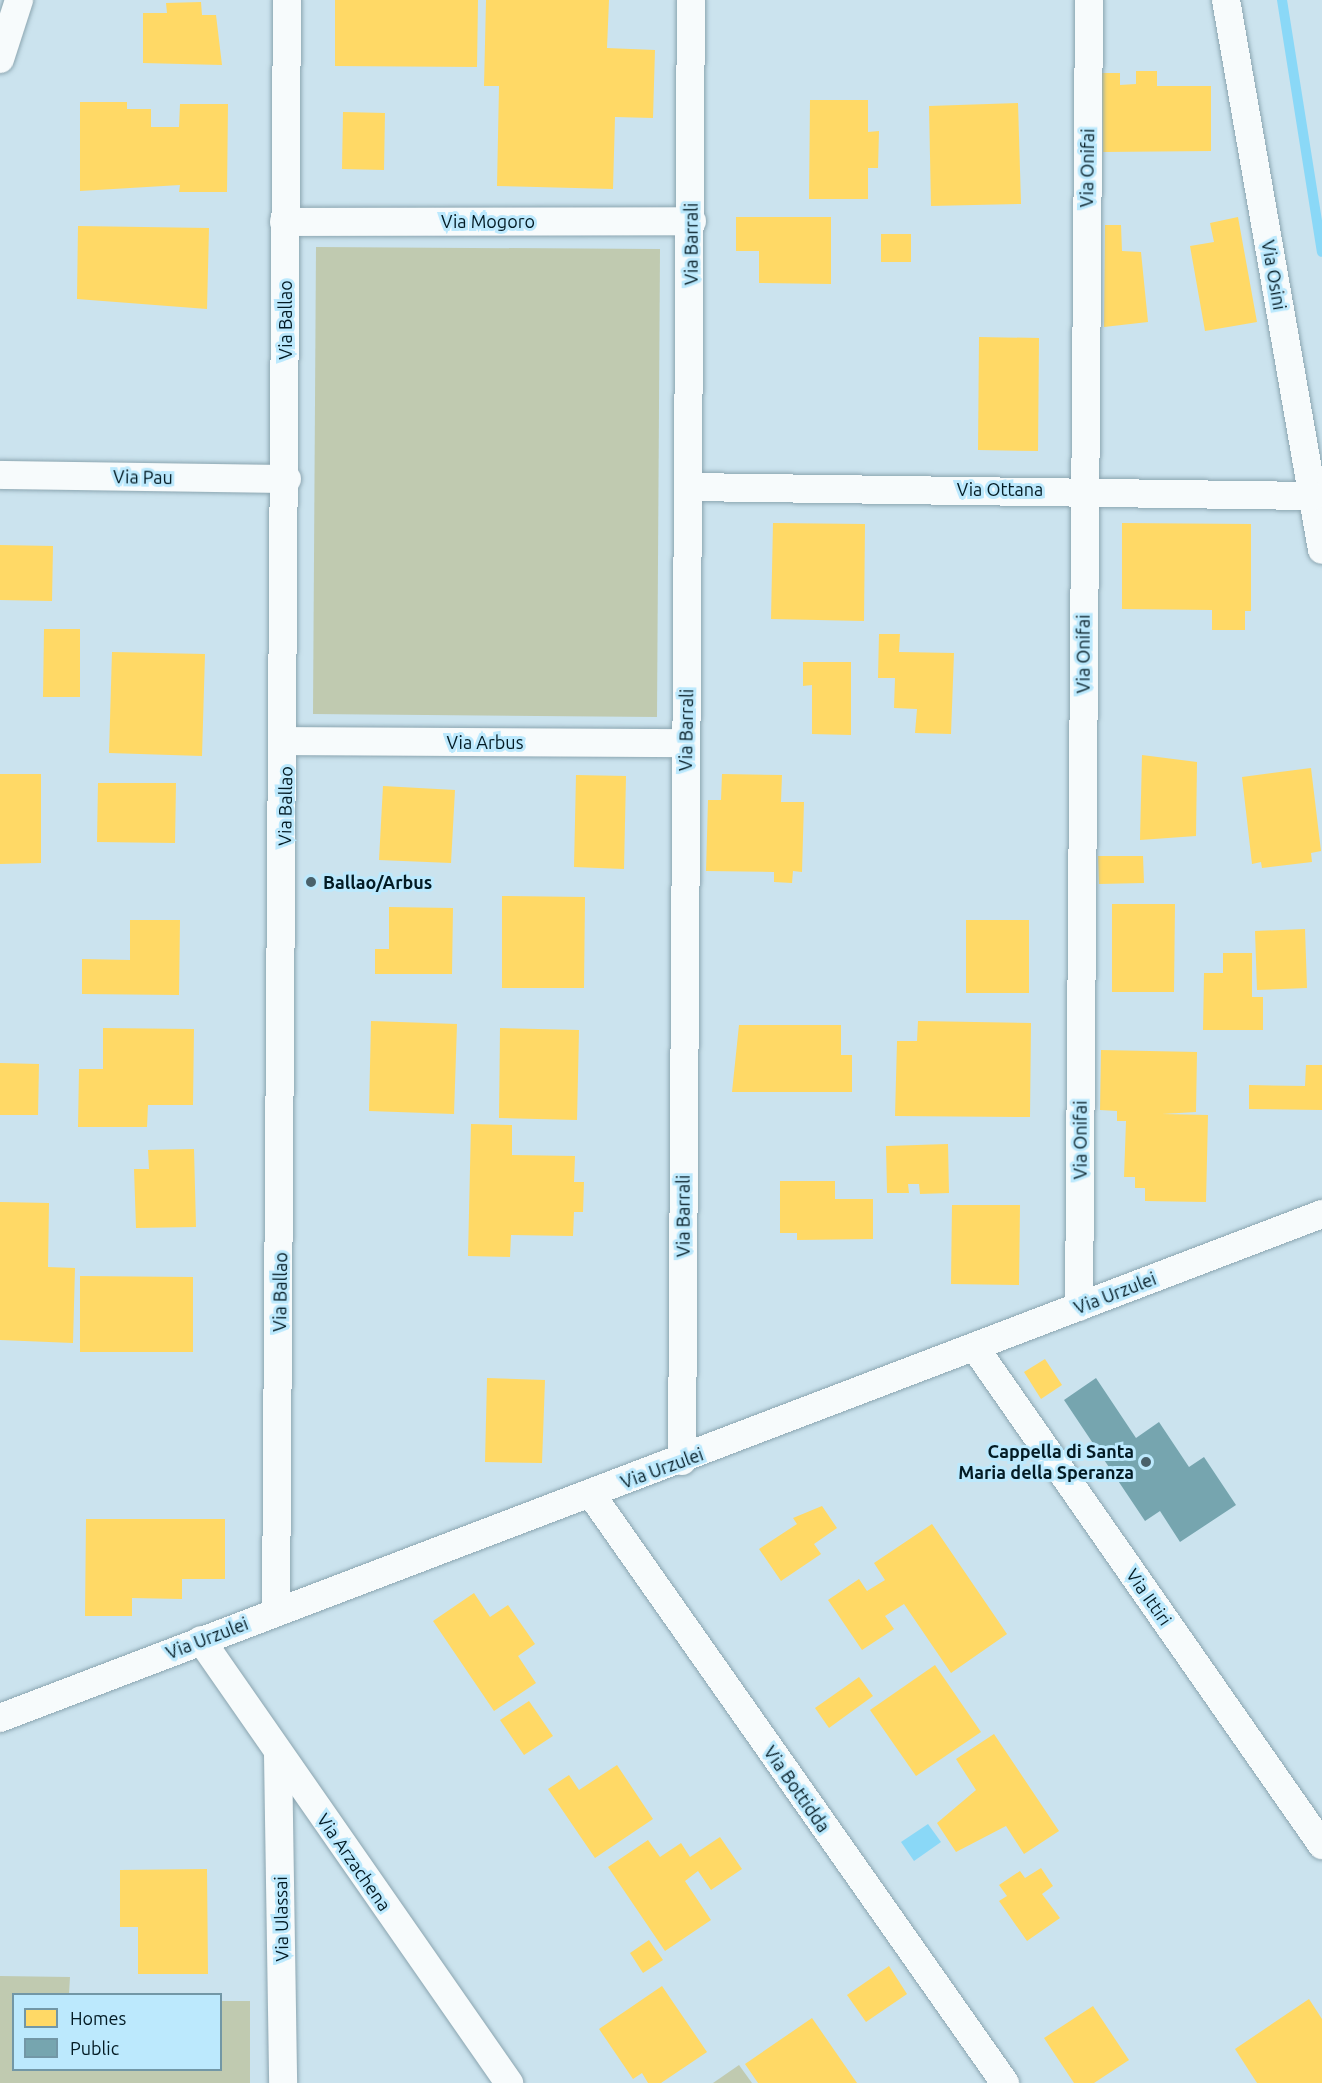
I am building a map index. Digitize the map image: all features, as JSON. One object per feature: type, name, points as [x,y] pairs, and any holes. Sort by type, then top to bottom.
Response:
[{"type":"street","points":[[0,59],[19,0]]},
{"type":"street","name":"Via Ballao","points":[[276,1612],[286,741],[284,222],[287,0]]},
{"type":"street","name":"Via Barrali","points":[[682,1461],[685,743],[692,221],[691,0]]},
{"type":"street","name":"Via Onifai","points":[[1079,1307],[1089,0]]},
{"type":"street","name":"Via Osini","points":[[1226,0],[1322,550]]},
{"type":"street","name":"Via Mogoro","points":[[284,222],[692,221]]},
{"type":"street","name":"Via Pau","points":[[0,475],[286,479]]},
{"type":"street","name":"Via Ottana","points":[[689,487],[1084,490],[1312,496]]},
{"type":"street","name":"Via Arbus","points":[[286,741],[685,743]]},
{"type":"street","name":"Via Urzulei","points":[[0,1718],[201,1640],[976,1349],[1322,1214]]},
{"type":"street","name":"Via Ittiri","points":[[976,1349],[1322,1845]]},
{"type":"street","name":"Via Bottidda","points":[[591,1494],[1005,2083]]},
{"type":"street","name":"Via Arzachena","points":[[201,1640],[509,2083]]},
{"type":"street","name":"Via Ulassai","points":[[279,1755],[283,2083]]},
{"type":"green space","points":[[316,247],[660,249],[657,717],[313,714]]},
{"type":"green space","points":[[0,1976],[70,1977],[69,1993],[12,1993],[12,2071],[222,2071],[222,2001],[250,2001],[250,2083],[0,2083]]},
{"type":"green space","points":[[739,2065],[752,2083],[713,2083]]},
{"type":"water","points":[[928,1824],[941,1842],[914,1861],[901,1842]]},
{"type":"building: Homes","points":[[335,0],[478,0],[477,67],[335,66]]},
{"type":"building: Homes","points":[[486,0],[609,0],[607,48],[655,50],[653,118],[615,117],[613,189],[497,186],[499,86],[484,86]]},
{"type":"building: Homes","points":[[201,2],[202,15],[216,15],[222,65],[143,63],[143,13],[167,13],[166,3]]},
{"type":"building: Homes","points":[[1136,71],[1157,71],[1157,86],[1211,86],[1211,151],[1103,152],[1102,73],[1120,73],[1120,85],[1136,84]]},
{"type":"building: Homes","points":[[810,100],[868,100],[868,132],[879,131],[878,168],[868,168],[868,199],[809,199]]},
{"type":"building: Homes","points":[[80,102],[127,102],[127,109],[151,109],[151,127],[179,127],[180,104],[228,104],[227,192],[179,192],[180,185],[80,191]]},
{"type":"building: Homes","points":[[1018,103],[1021,204],[931,206],[929,106]]},
{"type":"building: Homes","points":[[343,112],[385,113],[384,170],[342,169]]},
{"type":"building: Homes","points":[[736,217],[831,217],[831,284],[759,283],[759,251],[736,251]]},
{"type":"building: Homes","points":[[1238,217],[1257,322],[1205,331],[1190,246],[1214,242],[1210,223]]},
{"type":"building: Homes","points":[[1105,225],[1121,225],[1122,251],[1141,252],[1148,322],[1104,327]]},
{"type":"building: Homes","points":[[78,226],[209,228],[207,309],[77,299]]},
{"type":"building: Homes","points":[[881,234],[911,234],[911,262],[881,262]]},
{"type":"building: Homes","points":[[979,337],[1039,338],[1038,451],[978,450]]},
{"type":"building: Homes","points":[[773,523],[865,524],[864,621],[771,619]]},
{"type":"building: Homes","points":[[1122,523],[1251,524],[1251,611],[1245,611],[1245,630],[1212,630],[1212,610],[1122,609]]},
{"type":"building: Homes","points":[[0,545],[53,546],[52,601],[0,600]]},
{"type":"building: Homes","points":[[44,629],[80,629],[80,697],[43,697]]},
{"type":"building: Homes","points":[[879,634],[900,634],[899,652],[954,653],[951,734],[915,733],[917,709],[894,708],[895,678],[878,678]]},
{"type":"building: Homes","points":[[112,652],[205,654],[202,756],[109,753]]},
{"type":"building: Homes","points":[[803,662],[851,662],[851,735],[812,734],[812,685],[803,686]]},
{"type":"building: Homes","points":[[1142,755],[1197,762],[1196,836],[1140,840]]},
{"type":"building: Homes","points":[[1311,768],[1321,851],[1311,853],[1312,862],[1262,868],[1261,862],[1252,864],[1242,777]]},
{"type":"building: Homes","points":[[0,774],[41,774],[41,863],[0,864]]},
{"type":"building: Homes","points":[[722,774],[782,775],[781,802],[804,802],[802,872],[793,871],[792,883],[774,882],[774,872],[706,871],[708,800],[721,800]]},
{"type":"building: Homes","points":[[576,775],[626,776],[624,869],[574,867]]},
{"type":"building: Homes","points":[[98,783],[176,783],[175,843],[97,842]]},
{"type":"building: Homes","points":[[383,786],[455,790],[451,863],[379,860]]},
{"type":"building: Homes","points":[[1098,856],[1143,856],[1144,883],[1099,884]]},
{"type":"building: Homes","points":[[502,896],[585,897],[584,988],[502,988]]},
{"type":"building: Homes","points":[[1112,904],[1175,904],[1174,992],[1112,992]]},
{"type":"building: Homes","points":[[389,907],[453,908],[452,974],[375,974],[375,949],[389,949]]},
{"type":"building: Homes","points":[[130,920],[180,920],[179,995],[82,994],[82,959],[130,960]]},
{"type":"building: Homes","points":[[966,920],[1029,920],[1029,993],[966,993]]},
{"type":"building: Homes","points":[[1305,929],[1307,988],[1257,990],[1255,931]]},
{"type":"building: Homes","points":[[1223,953],[1252,953],[1252,997],[1263,997],[1263,1030],[1203,1030],[1204,973],[1223,973]]},
{"type":"building: Homes","points":[[371,1021],[457,1024],[454,1114],[369,1111]]},
{"type":"building: Homes","points":[[918,1021],[1031,1023],[1030,1117],[895,1116],[897,1041],[917,1041]]},
{"type":"building: Homes","points":[[739,1025],[841,1025],[841,1055],[852,1055],[852,1092],[732,1092]]},
{"type":"building: Homes","points":[[103,1028],[194,1029],[193,1105],[148,1105],[147,1127],[78,1127],[79,1069],[103,1069]]},
{"type":"building: Homes","points":[[500,1028],[579,1030],[577,1120],[499,1118]]},
{"type":"building: Homes","points":[[1101,1050],[1197,1052],[1196,1112],[1162,1114],[1208,1115],[1206,1202],[1145,1201],[1145,1188],[1135,1188],[1135,1177],[1124,1177],[1126,1121],[1117,1121],[1117,1111],[1100,1110]]},
{"type":"building: Homes","points":[[0,1063],[39,1064],[38,1115],[0,1115]]},
{"type":"building: Homes","points":[[1306,1065],[1322,1065],[1322,1110],[1249,1109],[1249,1085],[1305,1086]]},
{"type":"building: Homes","points":[[471,1124],[512,1125],[512,1155],[575,1156],[574,1182],[584,1182],[583,1212],[574,1212],[573,1236],[511,1235],[510,1257],[468,1256]]},
{"type":"building: Homes","points":[[948,1144],[949,1193],[920,1194],[919,1184],[908,1184],[909,1193],[887,1193],[886,1146]]},
{"type":"building: Homes","points":[[194,1149],[196,1227],[136,1228],[134,1169],[149,1169],[148,1150]]},
{"type":"building: Homes","points":[[780,1181],[835,1181],[835,1199],[873,1199],[873,1239],[797,1240],[797,1233],[780,1233]]},
{"type":"building: Homes","points":[[0,1202],[49,1203],[48,1267],[75,1268],[73,1343],[0,1340]]},
{"type":"building: Homes","points":[[952,1205],[1020,1205],[1019,1285],[951,1284]]},
{"type":"building: Homes","points":[[80,1276],[193,1277],[193,1352],[80,1352]]},
{"type":"building: Homes","points":[[1045,1359],[1062,1385],[1041,1399],[1024,1372]]},
{"type":"building: Homes","points":[[487,1378],[545,1380],[542,1463],[485,1462]]},
{"type":"building: Homes","points":[[822,1506],[837,1528],[814,1544],[821,1554],[781,1581],[759,1549],[797,1524],[793,1518]]},
{"type":"building: Homes","points":[[86,1519],[225,1519],[225,1579],[182,1579],[182,1599],[132,1598],[132,1616],[85,1616]]},
{"type":"building: Homes","points":[[932,1524],[1007,1634],[951,1673],[904,1604],[885,1616],[894,1629],[862,1650],[828,1600],[859,1579],[867,1591],[885,1580],[874,1563]]},
{"type":"building: Homes","points":[[474,1593],[490,1617],[508,1605],[535,1644],[518,1656],[536,1683],[494,1711],[433,1621]]},
{"type":"building: Homes","points":[[935,1665],[981,1732],[916,1776],[870,1710]]},
{"type":"building: Homes","points":[[859,1677],[873,1696],[829,1728],[815,1708]]},
{"type":"building: Homes","points":[[529,1701],[553,1736],[524,1755],[500,1720]]},
{"type":"building: Homes","points":[[994,1734],[1059,1831],[1024,1854],[1006,1826],[956,1852],[937,1823],[976,1790],[956,1759]]},
{"type":"building: Homes","points":[[617,1765],[653,1819],[595,1858],[548,1789],[569,1775],[579,1790]]},
{"type":"building: Homes","points":[[720,1837],[742,1869],[711,1890],[698,1871],[685,1881],[711,1920],[665,1951],[608,1867],[648,1840],[660,1857],[681,1843],[690,1857]]},
{"type":"building: Homes","points":[[1041,1868],[1053,1886],[1042,1894],[1060,1918],[1027,1941],[999,1901],[1007,1896],[999,1885],[1020,1871],[1025,1878]]},
{"type":"building: Homes","points":[[207,1869],[208,1974],[138,1974],[138,1927],[120,1927],[120,1870]]},
{"type":"building: Homes","points":[[649,1940],[663,1960],[643,1973],[630,1953]]},
{"type":"building: Homes","points":[[889,1966],[907,1994],[866,2022],[847,1995]]},
{"type":"building: Homes","points":[[662,1986],[707,2052],[661,2083],[648,2083],[642,2073],[633,2079],[599,2029]]},
{"type":"building: Homes","points":[[1309,1999],[1322,2019],[1322,2083],[1257,2083],[1235,2049]]},
{"type":"building: Homes","points":[[1093,2006],[1129,2060],[1094,2083],[1074,2083],[1044,2038]]},
{"type":"building: Homes","points":[[812,2018],[857,2083],[758,2083],[745,2064]]},
{"type":"building: Public","name":"Cappella di Santa Maria della Speranza","points":[[1096,1378],[1136,1438],[1159,1422],[1189,1467],[1204,1457],[1236,1505],[1180,1542],[1160,1511],[1145,1521],[1064,1400]]},
{"type":"waterway","points":[[1282,0],[1322,252]]},
{"type":"place","name":"Ballao/Arbus","points":[[311,882]]},
{"type":"place","name":"Cappella di Santa Maria della Speranza","points":[[1146,1462]]}]
